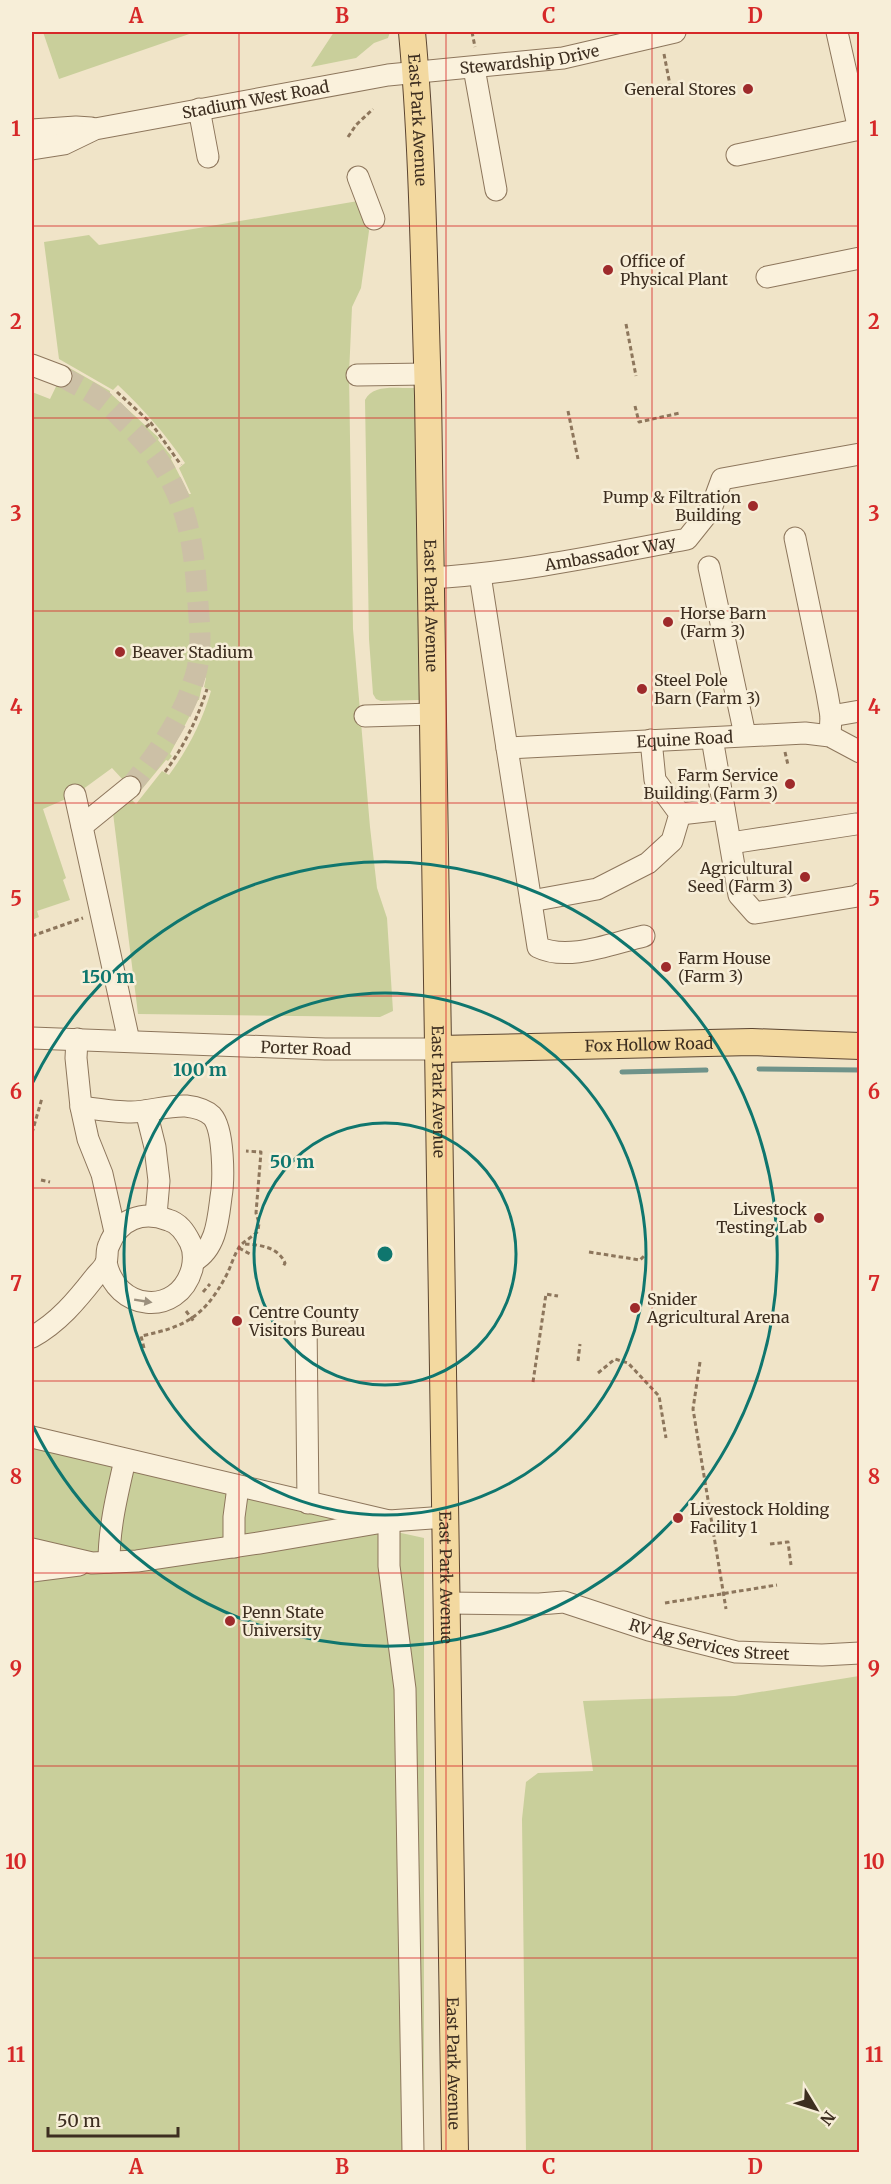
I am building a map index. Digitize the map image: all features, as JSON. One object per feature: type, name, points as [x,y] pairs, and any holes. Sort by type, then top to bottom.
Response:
[{"type":"main road","name":"East Park Avenue","points":[[412,32],[421,141],[434,714],[455,2152]]},
{"type":"main road","name":"Fox Hollow Road","points":[[439,1049],[752,1042],[860,1046]]},
{"type":"street","points":[[737,155],[859,130],[837,32]]},
{"type":"street","name":"Stewardship Drive","points":[[417,73],[474,58],[563,58],[666,34]]},
{"type":"street","points":[[474,58],[496,190]]},
{"type":"street","name":"Stadium West Road","points":[[95,129],[388,75],[417,73]]},
{"type":"street","points":[[199,110],[208,157]]},
{"type":"street","points":[[32,130],[76,127],[95,129]]},
{"type":"street","points":[[32,149],[64,144],[95,129]]},
{"type":"street","points":[[358,177],[374,219]]},
{"type":"street","points":[[767,277],[860,258]]},
{"type":"street","points":[[32,365],[61,376]]},
{"type":"street","points":[[357,375],[427,374]]},
{"type":"street","name":"Ambassador Way","points":[[430,578],[480,575],[532,568],[687,539],[711,509],[722,479],[860,454]]},
{"type":"street","points":[[795,538],[830,726],[860,711]]},
{"type":"street","points":[[709,567],[745,735]]},
{"type":"street","points":[[480,575],[538,947],[548,952],[568,954],[644,936]]},
{"type":"street","points":[[365,716],[434,714]]},
{"type":"street","name":"Equine Road","points":[[507,748],[805,733],[830,726],[860,752]]},
{"type":"street","points":[[712,738],[739,895],[755,913],[860,894]]},
{"type":"street","points":[[651,740],[655,780],[680,814]]},
{"type":"street","points":[[82,826],[130,787]]},
{"type":"street","points":[[75,795],[129,1041]]},
{"type":"street","points":[[680,814],[724,809]]},
{"type":"street","points":[[531,901],[597,890],[648,863],[672,840],[680,814]]},
{"type":"street","points":[[731,843],[858,830]]},
{"type":"street","name":"Porter Road","points":[[32,1038],[325,1049],[439,1049]]},
{"type":"street","points":[[77,1039],[81,1107],[88,1139],[102,1174],[116,1232]]},
{"type":"street","points":[[81,1107],[131,1112],[186,1106],[202,1110],[212,1116],[218,1126],[224,1180],[211,1244],[205,1255],[194,1261]]},
{"type":"street","points":[[146,1111],[155,1147],[159,1181],[156,1215]]},
{"type":"street","points":[[142,1215],[156,1215],[173,1221],[184,1231],[192,1246],[194,1261],[189,1278],[180,1291],[169,1299],[151,1303],[136,1301],[117,1289],[108,1273],[107,1247],[116,1232],[127,1221],[142,1215]]},
{"type":"street","points":[[32,1337],[52,1323],[78,1299],[106,1262]]},
{"type":"street","points":[[306,1321],[308,1503]]},
{"type":"street","points":[[32,1437],[389,1521]]},
{"type":"street","points":[[100,1563],[109,1538],[113,1507],[125,1460]]},
{"type":"street","points":[[234,1547],[234,1517],[238,1487]]},
{"type":"street","points":[[32,1571],[137,1561],[389,1521],[446,1517]]},
{"type":"street","points":[[389,1521],[389,1566],[405,1689],[413,2152]]},
{"type":"street","points":[[32,1549],[100,1563]]},
{"type":"street","name":"RV Ag Services Street","points":[[447,1603],[564,1602],[649,1630],[736,1652],[822,1655],[860,1653]]},
{"type":"path","points":[[472,32],[474,58]]},
{"type":"path","points":[[666,34],[664,54],[670,85]]},
{"type":"path","points":[[348,137],[356,125],[374,109]]},
{"type":"path","points":[[626,324],[636,376]]},
{"type":"path","points":[[117,392],[151,423],[181,465]]},
{"type":"path","points":[[635,406],[639,422],[680,413]]},
{"type":"path","points":[[568,411],[578,459]]},
{"type":"path","points":[[146,427],[151,423]]},
{"type":"path","points":[[165,772],[190,733],[207,689]]},
{"type":"path","points":[[183,729],[190,733]]},
{"type":"path","points":[[32,936],[101,912]]},
{"type":"path","points":[[32,1133],[42,1098]]},
{"type":"path","points":[[41,1180],[50,1182]]},
{"type":"path","points":[[243,1244],[268,1247],[276,1251],[285,1263],[283,1267]]},
{"type":"path","points":[[239,1248],[250,1254]]},
{"type":"path","points":[[589,1252],[640,1260],[646,1254]]},
{"type":"path","points":[[533,1382],[546,1294],[558,1296]]},
{"type":"path","points":[[186,1311],[195,1323]]},
{"type":"path","points":[[158,1322],[159,1332]]},
{"type":"path","points":[[578,1361],[580,1344]]},
{"type":"path","points":[[598,1373],[615,1359],[628,1363],[658,1396],[666,1438]]},
{"type":"path","points":[[700,1362],[693,1409],[726,1609]]},
{"type":"path","points":[[770,1544],[788,1542],[791,1565]]},
{"type":"path","points":[[665,1603],[777,1585]]},
{"type":"green space","points":[[43,32],[195,32],[59,79]]},
{"type":"green space","points":[[334,32],[390,32],[388,38],[374,43],[356,58],[311,67]]},
{"type":"green space","points":[[358,201],[364,208],[369,231],[361,288],[352,307],[349,374],[353,629],[377,888],[387,918],[393,1011],[380,1017],[138,1014],[113,813],[132,800],[136,804],[162,771],[169,775],[194,735],[211,691],[204,687],[206,678],[204,677],[199,700],[170,754],[172,756],[137,795],[112,768],[75,795],[43,809],[66,878],[63,880],[70,900],[37,911],[39,917],[32,920],[32,392],[50,399],[66,366],[110,391],[159,438],[158,440],[172,457],[171,459],[191,494],[179,468],[185,463],[137,404],[118,385],[113,390],[59,359],[44,242],[89,235],[99,245]]},
{"type":"green space","points":[[415,388],[419,700],[381,701],[373,694],[369,639],[365,400],[374,391],[380,389]]},
{"type":"green space","name":"Penn State University","points":[[32,1441],[301,1511],[424,1538],[424,2152],[32,2152]]},
{"type":"green space","points":[[859,1676],[859,2152],[526,2152],[522,1819],[526,1782],[538,1773],[593,1771],[583,1701],[735,1696]]},
{"type":"waterway","points":[[759,1069],[860,1070]]},
{"type":"waterway","points":[[622,1072],[706,1070]]},
{"type":"tunnel","points":[[61,376],[107,404],[145,443],[159,462],[180,500],[195,566],[200,633],[196,673],[185,705],[169,734],[130,787]]},
{"type":"place","name":"General Stores","points":[[748,89]]},
{"type":"place","name":"Office of Physical Plant","points":[[608,270]]},
{"type":"place","name":"Pump & Filtration Building","points":[[753,506]]},
{"type":"place","name":"Horse Barn (Farm 3)","points":[[668,622]]},
{"type":"place","name":"Beaver Stadium","points":[[120,652]]},
{"type":"place","name":"Steel Pole Barn (Farm 3)","points":[[642,689]]},
{"type":"place","name":"Farm Service Building (Farm 3)","points":[[790,784]]},
{"type":"place","name":"Agricultural Seed (Farm 3)","points":[[805,877]]},
{"type":"place","name":"Farm House (Farm 3)","points":[[666,967]]},
{"type":"place","name":"Livestock Testing Lab","points":[[819,1218]]},
{"type":"place","name":"Snider Agricultural Arena","points":[[635,1308]]},
{"type":"place","name":"Centre County Visitors Bureau","points":[[237,1321]]},
{"type":"place","name":"Livestock Holding Facility 1","points":[[678,1518]]},
{"type":"place","name":"Penn State University","points":[[230,1621]]}]
